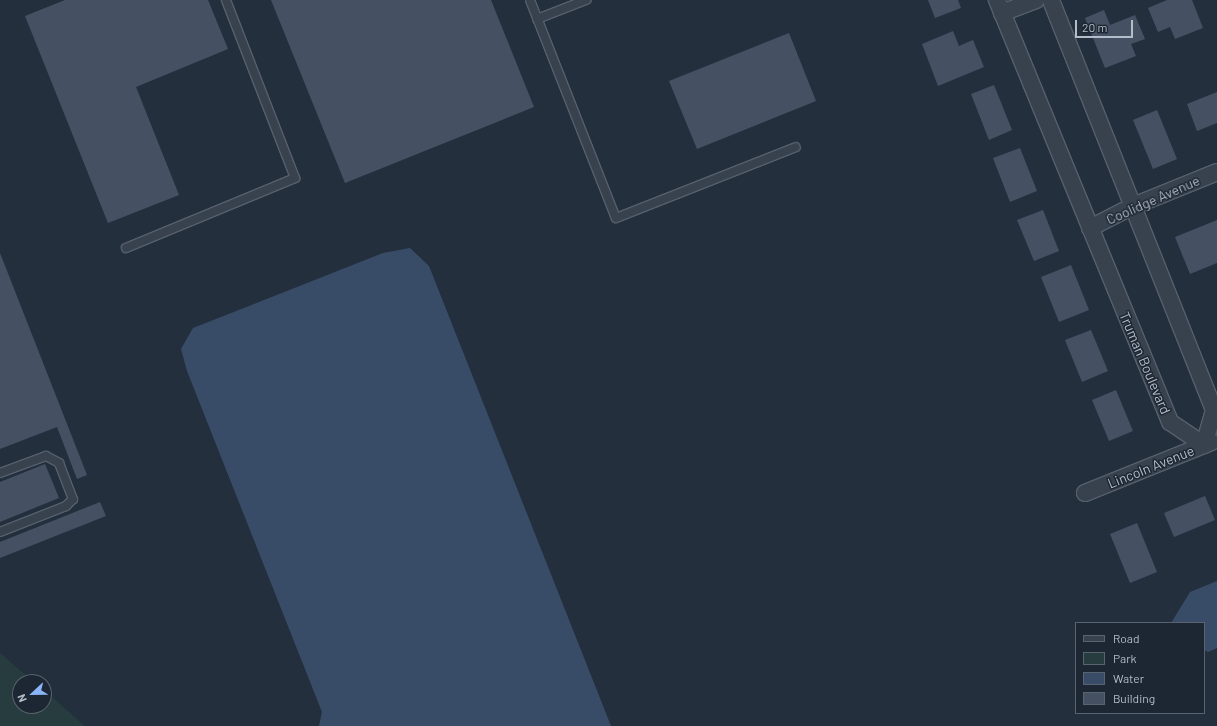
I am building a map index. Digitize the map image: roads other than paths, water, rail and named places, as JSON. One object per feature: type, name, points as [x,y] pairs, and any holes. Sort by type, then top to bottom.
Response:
[{"type":"street","points":[[1000,6],[1036,0]]},
{"type":"street","points":[[1050,0],[1131,207],[1214,410],[1210,443]]},
{"type":"street","name":"Truman Boulevard","points":[[1000,6],[1170,422],[1210,443]]},
{"type":"street","name":"Coolidge Avenue","points":[[1090,228],[1131,207],[1217,172]]},
{"type":"street","name":"Lincoln Avenue","points":[[1085,493],[1210,443]]},
{"type":"lane","points":[[126,248],[295,178],[226,0]]},
{"type":"lane","points":[[530,0],[616,218],[796,147]]},
{"type":"lane","points":[[537,19],[586,0]]},
{"type":"lane","points":[[0,474],[46,456],[58,462],[73,499],[66,506],[0,532]]},
{"type":"water","points":[[410,248],[429,266],[611,726],[319,726],[322,712],[187,371],[181,349],[193,328],[383,253]]},
{"type":"water","points":[[1217,581],[1217,648],[1208,652],[1205,650],[1205,622],[1172,622],[1190,592]]}]
